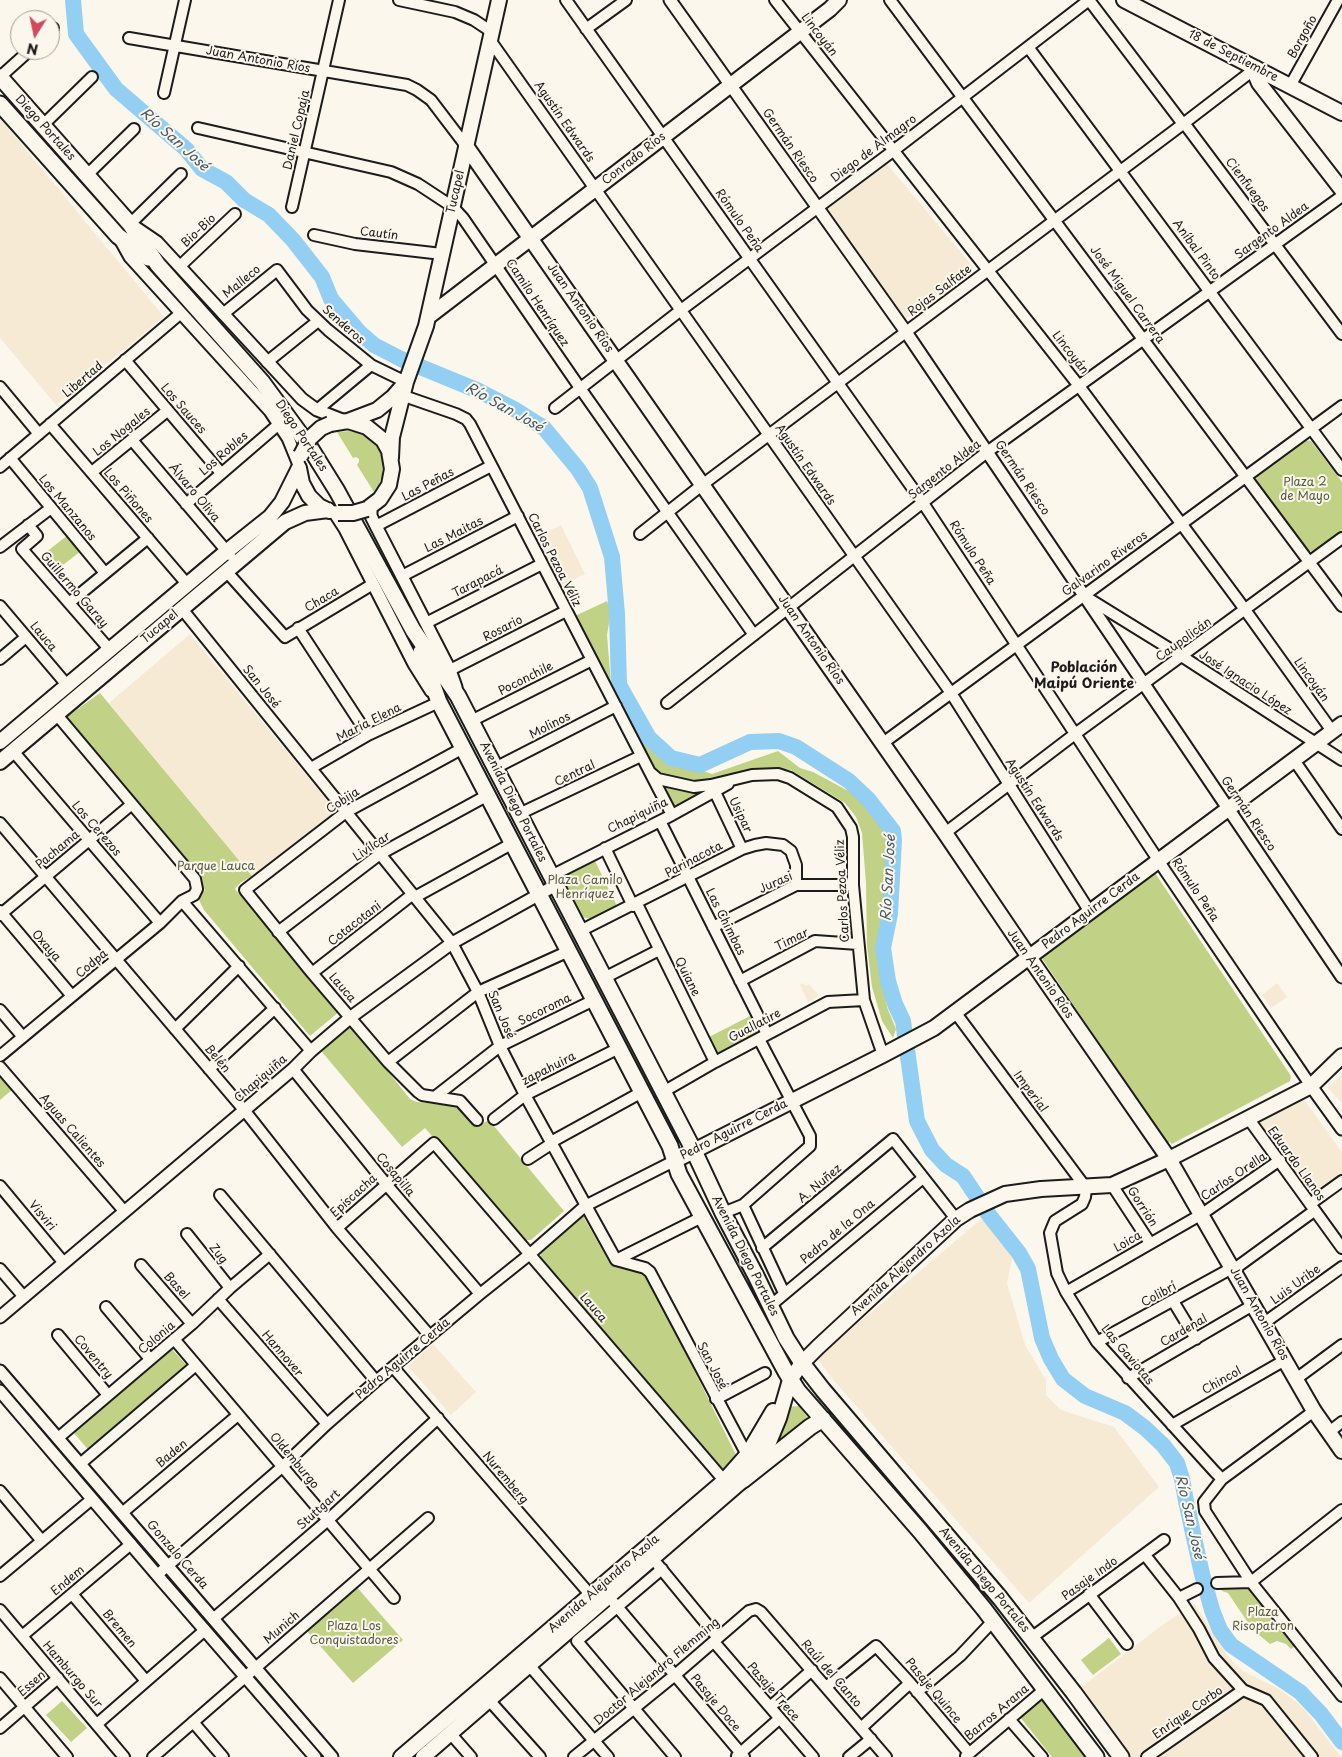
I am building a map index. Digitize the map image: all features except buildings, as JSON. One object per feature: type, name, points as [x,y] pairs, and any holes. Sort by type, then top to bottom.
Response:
[{"type":"main road","name":"Tucapel","points":[[391,458],[392,437],[428,317],[499,0]]},
{"type":"main road","name":"Conrado Ríos","points":[[428,317],[839,0]]},
{"type":"main road","name":"18 de Septiembre","points":[[1131,1],[1342,112]]},
{"type":"main road","points":[[1256,68],[1256,76],[1259,83],[1342,190]]},
{"type":"main road","name":"Diego Portales","points":[[0,77],[130,224],[158,265],[262,382],[296,426],[419,626],[458,696]]},
{"type":"main road","name":"Diego Portales","points":[[0,104],[118,236],[158,265]]},
{"type":"main road","name":"Juan Antonio Ríos","points":[[466,146],[883,743],[1169,1159],[1314,1410],[1342,1451]]},
{"type":"main road","name":"Tucapel","points":[[346,421],[368,415],[381,407],[407,384]]},
{"type":"main road","points":[[346,421],[361,424],[373,430],[383,440],[391,458],[392,475],[389,485],[380,499],[369,508],[353,513],[333,512],[315,503],[306,492],[302,483],[300,462],[307,442],[313,434],[330,424],[346,421]]},
{"type":"main road","name":"Tucapel","points":[[0,742],[274,513],[282,502],[300,462]]},
{"type":"main road","name":"Tucapel","points":[[1,760],[291,518],[305,512],[333,512]]},
{"type":"main road","name":"Diego Portales","points":[[419,626],[439,702]]},
{"type":"main road","name":"Avenida Diego Portales","points":[[458,696],[694,1150],[723,1213],[786,1338],[802,1363],[1000,1598],[1118,1752]]},
{"type":"main road","name":"Avenida Diego Portales","points":[[439,702],[670,1146],[679,1174],[788,1385],[798,1391],[920,1531],[989,1615],[1094,1753]]},
{"type":"main road","name":"Pedro Aguirre Cerda","points":[[674,1161],[928,1031],[1337,728]]},
{"type":"main road","name":"Avenida Alejandro Azola","points":[[733,1484],[747,1455],[802,1363],[956,1219],[970,1210],[1005,1194],[1041,1189],[1086,1188],[1112,1185],[1169,1159],[1311,1086],[1342,1056]]},
{"type":"main road","name":"Avenida Alejandro Azola","points":[[423,1757],[653,1558],[733,1484],[754,1468],[767,1446],[788,1385]]},
{"type":"main road","points":[[733,1484],[823,1419]]},
{"type":"main road","points":[[989,1615],[1000,1598]]},
{"type":"main road","name":"Avenida Alejandro Azola","points":[[401,1757],[604,1601]]},
{"type":"main road","points":[[1094,1753],[1118,1752]]},
{"type":"street","points":[[164,93],[185,0]]},
{"type":"street","name":"Daniel Copaja","points":[[292,207],[339,0]]},
{"type":"street","name":"Agustín Edwards","points":[[398,0],[455,12],[491,36],[768,435],[951,693],[1090,912]]},
{"type":"street","name":"Rómulo Peña","points":[[566,0],[923,503],[1159,861],[1342,1129]]},
{"type":"street","points":[[586,29],[626,0]]},
{"type":"street","name":"Germán Riesco","points":[[670,0],[906,332],[1342,977]]},
{"type":"street","name":"Lincoyán","points":[[775,0],[1079,386],[1245,610],[1337,728]]},
{"type":"street","name":"José Miguel Carrera","points":[[890,0],[1056,220],[1342,606]]},
{"type":"street","name":"Diego de Almagro","points":[[555,408],[681,310],[894,151],[1089,0]]},
{"type":"street","name":"Cienfuegos","points":[[1089,0],[1276,244],[1342,334]]},
{"type":"street","name":"Borgoño","points":[[1290,86],[1338,0]]},
{"type":"street","name":"Juan Antonio Ríos","points":[[129,38],[400,84],[413,88],[431,100],[466,146]]},
{"type":"street","name":"Aníbal Pinto","points":[[1028,47],[1342,470]]},
{"type":"street","points":[[0,77],[19,60]]},
{"type":"street","name":"Rojas Salfate","points":[[640,534],[768,435],[1256,68]]},
{"type":"street","points":[[42,125],[92,77]]},
{"type":"street","name":"Camilo Henríquez","points":[[198,128],[402,176],[453,207],[463,218],[754,635]]},
{"type":"street","points":[[87,175],[134,129]]},
{"type":"street","points":[[130,224],[181,174]]},
{"type":"street","name":"Sargento Aldea","points":[[667,703],[988,452],[1342,196]]},
{"type":"street","name":"Bio-Bio","points":[[180,266],[235,214]]},
{"type":"street","name":"Diego Portales","points":[[130,224],[153,239],[180,266],[297,395],[317,410],[346,421]]},
{"type":"street","name":"Cautín","points":[[314,235],[355,244],[442,254]]},
{"type":"street","name":"Diego Portales","points":[[118,236],[130,258],[270,411],[288,438],[300,462]]},
{"type":"street","name":"Malleco","points":[[223,314],[277,270]]},
{"type":"street","name":"Senderos","points":[[277,270],[307,310],[318,321],[370,365],[407,384]]},
{"type":"street","name":"Libertad","points":[[0,467],[181,313]]},
{"type":"street","points":[[267,362],[318,321]]},
{"type":"street","name":"Los Sauces","points":[[125,360],[221,473]]},
{"type":"street","points":[[317,410],[370,365]]},
{"type":"street","name":"Carlos Pezoa Véliz","points":[[407,384],[466,419],[672,815]]},
{"type":"street","points":[[0,387],[39,434]]},
{"type":"street","name":"Galvarino Riveros","points":[[883,743],[1342,406]]},
{"type":"street","name":"Los Nogales","points":[[92,472],[167,411]]},
{"type":"street","name":"Los Piñones","points":[[50,424],[188,584]]},
{"type":"street","name":"Los Robles","points":[[186,504],[279,424]]},
{"type":"street","name":"Álvaro Oliva","points":[[132,440],[226,552],[231,567],[285,637]]},
{"type":"street","name":"Los Manzanos","points":[[10,458],[105,573]]},
{"type":"street","name":"Las Peñas","points":[[376,526],[491,466]]},
{"type":"street","points":[[0,547],[50,508]]},
{"type":"street","name":"Diego Portales","points":[[369,508],[371,516],[402,576],[419,626],[450,670],[458,696]]},
{"type":"street","points":[[333,512],[345,529],[414,664],[439,702]]},
{"type":"street","name":"Las Maitas","points":[[402,576],[518,516]]},
{"type":"street","name":"Guillermo Garay","points":[[28,525],[36,536],[22,549],[110,650]]},
{"type":"street","points":[[69,603],[148,538]]},
{"type":"street","name":"Caupolicán","points":[[945,833],[1075,734],[1183,657],[1342,538]]},
{"type":"street","name":"Tarapacá","points":[[419,626],[542,564]]},
{"type":"street","name":"Chaca","points":[[285,637],[373,584]]},
{"type":"street","name":"José Ignacio López","points":[[1084,595],[1342,760]]},
{"type":"street","name":"Lauca","points":[[0,606],[67,685]]},
{"type":"street","name":"San José","points":[[182,609],[452,943],[478,992],[500,1046],[525,1095],[616,1260],[645,1268],[650,1272],[747,1455]]},
{"type":"street","name":"Rosario","points":[[450,670],[566,611]]},
{"type":"street","points":[[298,628],[368,735]]},
{"type":"street","points":[[0,658],[26,637]]},
{"type":"street","name":"Poconchile","points":[[471,721],[592,660]]},
{"type":"street","name":"María Elena","points":[[311,768],[368,735],[439,702]]},
{"type":"street","name":"Molinos","points":[[495,768],[616,706]]},
{"type":"street","points":[[57,715],[132,804]]},
{"type":"street","name":"Cobija","points":[[246,890],[346,812],[463,748]]},
{"type":"street","name":"Los Cerezos","points":[[13,751],[160,923]]},
{"type":"street","name":"Central","points":[[519,814],[641,756]]},
{"type":"street","points":[[1294,760],[1342,829]]},
{"type":"street","name":"Carlos Pezoa Véliz","points":[[650,773],[658,779],[694,787],[752,775],[778,774],[790,778],[837,807],[850,828],[853,837],[854,885],[864,1000],[889,1052]]},
{"type":"street","name":"Chapiquiña","points":[[0,1317],[244,1111],[351,1017],[452,943],[539,894],[554,881],[605,848],[672,815],[736,779]]},
{"type":"street","name":"Usipar","points":[[715,792],[742,849]]},
{"type":"street","name":"Livílcar","points":[[278,932],[380,854],[488,796]]},
{"type":"street","name":"Pachama","points":[[1,914],[132,804]]},
{"type":"street","name":"Codpa","points":[[0,1056],[160,923],[182,900],[194,895],[197,888],[195,879],[132,804]]},
{"type":"street","name":"Las Chimbas","points":[[660,821],[740,980],[792,1101],[810,1136],[810,1146],[743,1204]]},
{"type":"street","name":"Belén","points":[[0,823],[244,1111],[336,1228],[430,1336]]},
{"type":"street","name":"Cotacotani","points":[[312,973],[414,896],[512,843]]},
{"type":"street","name":"Parinacota","points":[[580,931],[635,905],[742,849],[766,843],[783,845],[791,851],[794,857],[796,885]]},
{"type":"street","name":"Quiane","points":[[605,848],[715,1062]]},
{"type":"street","name":"Jurasi","points":[[713,927],[796,885],[854,885]]},
{"type":"street","name":"Lauca","points":[[246,890],[312,973],[388,1062],[420,1094],[460,1101],[477,1120]]},
{"type":"street","points":[[182,900],[311,1051]]},
{"type":"street","name":"Oxaya","points":[[1,914],[72,996]]},
{"type":"street","name":"Timar","points":[[740,980],[815,941],[858,944]]},
{"type":"street","points":[[604,978],[659,950]]},
{"type":"street","points":[[388,1062],[478,992],[568,951]]},
{"type":"street","points":[[175,1029],[239,966]]},
{"type":"street","name":"Socoroma","points":[[436,1096],[500,1046],[594,1000]]},
{"type":"street","name":"Guallatire","points":[[663,1092],[828,1002],[864,1000]]},
{"type":"street","points":[[209,1069],[275,1008]]},
{"type":"street","points":[[0,1010],[23,1037]]},
{"type":"street","name":"Imperial","points":[[955,1012],[1086,1188]]},
{"type":"street","name":"zapahuira","points":[[494,1119],[525,1095],[619,1048]]},
{"type":"street","name":"Aguas Calientes","points":[[0,1067],[124,1211]]},
{"type":"street","name":"Cosapilla","points":[[293,1069],[386,1184],[480,1294]]},
{"type":"street","points":[[528,1159],[551,1143],[642,1092]]},
{"type":"street","name":"Eduardo Llanos","points":[[1248,1118],[1342,1248]]},
{"type":"street","name":"A. Nuñez","points":[[762,1248],[893,1139],[923,1178]]},
{"type":"street","name":"Lauca","points":[[434,1143],[733,1484]]},
{"type":"street","name":"Episcacha","points":[[336,1228],[434,1143]]},
{"type":"street","name":"Carlos Orella","points":[[1202,1214],[1280,1160]]},
{"type":"street","name":"Pedro Aguirre Cerda","points":[[157,1575],[282,1467],[376,1381],[585,1206],[674,1161]]},
{"type":"street","points":[[923,1178],[956,1219]]},
{"type":"street","name":"Pedro de la Ona","points":[[770,1306],[923,1178]]},
{"type":"street","name":"Colibrí","points":[[1097,1342],[1233,1269],[1312,1208],[1342,1181]]},
{"type":"street","name":"Gorrión","points":[[1112,1185],[1150,1243]]},
{"type":"street","name":"Visviri","points":[[0,1186],[64,1262]]},
{"type":"street","name":"Las Gaviotas","points":[[1086,1188],[1086,1197],[1082,1204],[1060,1217],[1051,1227],[1050,1240],[1057,1273],[1066,1292],[1097,1342],[1222,1479]]},
{"type":"street","points":[[220,1195],[376,1381]]},
{"type":"street","points":[[0,1204],[9,1197]]},
{"type":"street","points":[[723,1213],[743,1204]]},
{"type":"street","name":"Avenida Diego Portales","points":[[743,1204],[784,1293]]},
{"type":"street","name":"Loica","points":[[1066,1292],[1202,1214]]},
{"type":"street","points":[[616,1260],[702,1217]]},
{"type":"street","name":"Zug","points":[[187,1234],[230,1288]]},
{"type":"street","name":"Colonia","points":[[58,1438],[174,1340],[270,1254]]},
{"type":"street","name":"Basel","points":[[141,1265],[192,1324]]},
{"type":"street","name":"Luis Uribe","points":[[1264,1323],[1342,1267]]},
{"type":"street","points":[[0,1269],[24,1297]]},
{"type":"street","name":"Hannover","points":[[218,1299],[327,1424]]},
{"type":"street","points":[[1173,1301],[1196,1338]]},
{"type":"street","name":"Cardenal","points":[[1128,1378],[1253,1305]]},
{"type":"street","points":[[106,1307],[150,1359]]},
{"type":"street","name":"Coventry","points":[[58,1335],[108,1395]]},
{"type":"street","name":"Oldemburgo","points":[[174,1340],[394,1598]]},
{"type":"street","points":[[1296,1379],[1342,1345]]},
{"type":"street","name":"Chincol","points":[[1172,1425],[1285,1360]]},
{"type":"street","points":[[80,1464],[196,1365]]},
{"type":"street","name":"Nuremberg","points":[[393,1367],[498,1490],[604,1601]]},
{"type":"street","name":"Gonzalo Cerda","points":[[0,1371],[332,1757]]},
{"type":"street","points":[[716,1399],[765,1373]]},
{"type":"street","points":[[0,1391],[315,1757]]},
{"type":"street","points":[[1314,1410],[1222,1479],[1204,1502],[1208,1518],[1251,1582],[1342,1696]]},
{"type":"street","name":"Baden","points":[[122,1513],[238,1415]]},
{"type":"street","name":"Stuttgart","points":[[213,1619],[328,1520],[438,1418]]},
{"type":"street","points":[[1329,1432],[1342,1422]]},
{"type":"street","points":[[0,1491],[42,1541]]},
{"type":"street","points":[[0,1576],[92,1499]]},
{"type":"street","points":[[1217,1583],[1251,1582],[1342,1510]]},
{"type":"street","name":"Munich","points":[[153,1757],[428,1518]]},
{"type":"street","name":"Pasaje Indo","points":[[1031,1638],[1164,1540]]},
{"type":"street","name":"Endem","points":[[22,1636],[131,1544]]},
{"type":"street","points":[[1145,1554],[1199,1629],[1214,1658],[1243,1690],[1266,1700],[1312,1757]]},
{"type":"street","name":"Pasaje Trece","points":[[653,1558],[779,1719],[813,1757]]},
{"type":"street","points":[[1178,1598],[1197,1589]]},
{"type":"street","name":"Bremen","points":[[72,1594],[146,1681]]},
{"type":"street","points":[[1089,1594],[1127,1644]]},
{"type":"street","points":[[604,1601],[577,1641],[674,1757]]},
{"type":"street","name":"Pasaje Doce","points":[[604,1601],[675,1675],[740,1756]]},
{"type":"street","name":"Doctor Alejandro Flemming","points":[[574,1757],[675,1675],[749,1611],[756,1609]]},
{"type":"street","name":"Raúl del Canto","points":[[756,1609],[761,1612],[812,1670],[886,1757]]},
{"type":"street","name":"Hamburgo Sur","points":[[0,1610],[124,1757]]},
{"type":"street","points":[[917,1692],[960,1656],[989,1615]]},
{"type":"street","points":[[97,1724],[205,1630]]},
{"type":"street","name":"Pasaje Quince","points":[[826,1687],[876,1646],[910,1683],[967,1755]]},
{"type":"street","points":[[529,1665],[608,1757]]},
{"type":"street","points":[[770,1707],[812,1670]]},
{"type":"street","points":[[0,1678],[62,1755]]},
{"type":"street","name":"Essen","points":[[0,1728],[58,1678]]},
{"type":"street","points":[[861,1728],[910,1683]]},
{"type":"street","name":"Barros Arana","points":[[967,1755],[1045,1689]]},
{"type":"street","name":"Enrique Corbo","points":[[1152,1755],[1243,1690]]},
{"type":"street","points":[[489,1700],[540,1757]]},
{"type":"street","points":[[740,1756],[779,1719]]},
{"type":"street","points":[[1010,1719],[1042,1757]]},
{"type":"street","points":[[193,1722],[222,1757]]},
{"type":"street","points":[[450,1734],[471,1757]]},
{"type":"street","points":[[849,1757],[871,1739]]},
{"type":"shaded area","points":[[0,118],[164,317],[56,405],[0,338]]},
{"type":"shaded area","points":[[887,164],[974,268],[905,319],[826,210]]},
{"type":"shaded area","points":[[561,525],[585,574],[557,588],[535,538]]},
{"type":"shaded area","points":[[190,634],[335,810],[333,815],[259,877],[252,876],[109,703]]},
{"type":"shaded area","points":[[803,983],[806,986],[809,984],[819,996],[808,1002],[800,985]]},
{"type":"shaded area","points":[[1277,983],[1287,997],[1271,1008],[1262,995]]},
{"type":"shaded area","points":[[1342,1074],[1342,1103],[1328,1088]]},
{"type":"shaded area","points":[[1300,1094],[1342,1152],[1342,1174],[1310,1198],[1251,1118]]},
{"type":"shaded area","points":[[985,1216],[1013,1255],[1007,1283],[1025,1345],[1046,1380],[1046,1395],[1061,1410],[1114,1427],[1159,1487],[1029,1603],[835,1382],[817,1358]]},
{"type":"shaded area","points":[[433,1344],[476,1392],[451,1415],[408,1366]]},
{"type":"shaded area","points":[[1195,1604],[1226,1654],[1234,1663],[1243,1671],[1279,1689],[1298,1703],[1341,1757],[1132,1757],[1080,1688],[1165,1623]]},
{"type":"green space","points":[[350,431],[360,433],[370,439],[381,455],[382,475],[374,492],[357,465],[359,459],[353,458],[337,432]]},
{"type":"green space","name":"Plaza 2 de Mayo","points":[[1304,440],[1311,441],[1342,482],[1342,532],[1314,552],[1306,550],[1256,480],[1257,474]]},
{"type":"green space","points":[[68,535],[81,551],[54,572],[41,556]]},
{"type":"green space","points":[[607,601],[611,612],[607,635],[611,684],[575,616]]},
{"type":"green space","name":"Parque Lauca","points":[[100,693],[252,876],[240,883],[235,889],[340,1011],[310,1036],[204,910],[198,898],[205,890],[65,718]]},
{"type":"green space","points":[[640,731],[654,750],[675,761],[712,774],[778,751],[800,768],[813,772],[854,794],[874,817],[887,828],[891,845],[887,857],[890,898],[883,922],[883,979],[887,1007],[896,1029],[893,1038],[882,1021],[872,987],[867,946],[866,883],[862,833],[856,817],[845,803],[791,770],[771,768],[725,780],[703,782],[666,775],[654,768],[635,734]]},
{"type":"green space","points":[[661,786],[684,790],[708,791],[673,810]]},
{"type":"green space","name":"Plaza Camilo Henríquez","points":[[594,859],[617,906],[591,919],[577,916],[560,886],[561,876]]},
{"type":"green space","points":[[1153,870],[1291,1076],[1290,1081],[1172,1144],[1170,1142],[1167,1143],[1039,954]]},
{"type":"green space","points":[[754,1014],[760,1034],[717,1058],[707,1038]]},
{"type":"green space","points":[[345,1028],[353,1028],[410,1099],[417,1102],[457,1106],[476,1127],[489,1120],[564,1211],[531,1240],[523,1240],[425,1128],[402,1147],[322,1052]]},
{"type":"green space","points":[[0,1073],[13,1089],[0,1100]]},
{"type":"green space","points":[[583,1216],[609,1262],[648,1277],[736,1455],[724,1468],[717,1467],[540,1259],[541,1252]]},
{"type":"green space","points":[[170,1347],[190,1369],[92,1454],[73,1432]]},
{"type":"green space","points":[[799,1406],[810,1421],[770,1452],[787,1407]]},
{"type":"green space","name":"Plaza Risopatron","points":[[1251,1582],[1300,1643],[1291,1649],[1286,1644],[1277,1641],[1270,1644],[1253,1630],[1228,1593],[1222,1591],[1217,1583]]},
{"type":"green space","name":"Plaza Los Conquistadores","points":[[355,1585],[403,1640],[353,1683],[305,1629]]},
{"type":"green space","points":[[1109,1638],[1121,1654],[1093,1675],[1081,1660]]},
{"type":"green space","points":[[1042,1697],[1087,1757],[1052,1757],[1020,1717]]},
{"type":"green space","points":[[62,1701],[87,1728],[71,1742],[46,1715]]},
{"type":"waterway","name":"Río San José","points":[[73,0],[76,34],[116,89],[186,149],[202,169],[226,182],[244,200],[269,215],[293,240],[322,277],[331,299],[359,332],[374,345],[401,359],[479,391],[514,409],[544,428],[578,469],[590,488],[612,557],[617,614],[619,685],[649,738],[671,758],[700,765],[750,742],[779,741],[796,747],[849,781],[868,799],[893,831],[890,914],[883,948],[888,981],[895,1004],[903,1021],[917,1121],[932,1150],[946,1165],[963,1176],[989,1215],[1019,1253],[1028,1269],[1042,1338],[1051,1359],[1063,1379],[1085,1396],[1125,1413],[1163,1445],[1177,1463],[1202,1574],[1220,1630],[1231,1645],[1300,1692],[1321,1714],[1342,1742]]},
{"type":"district","name":"Población Maipú Oriente","points":[[1084,676]]}]
